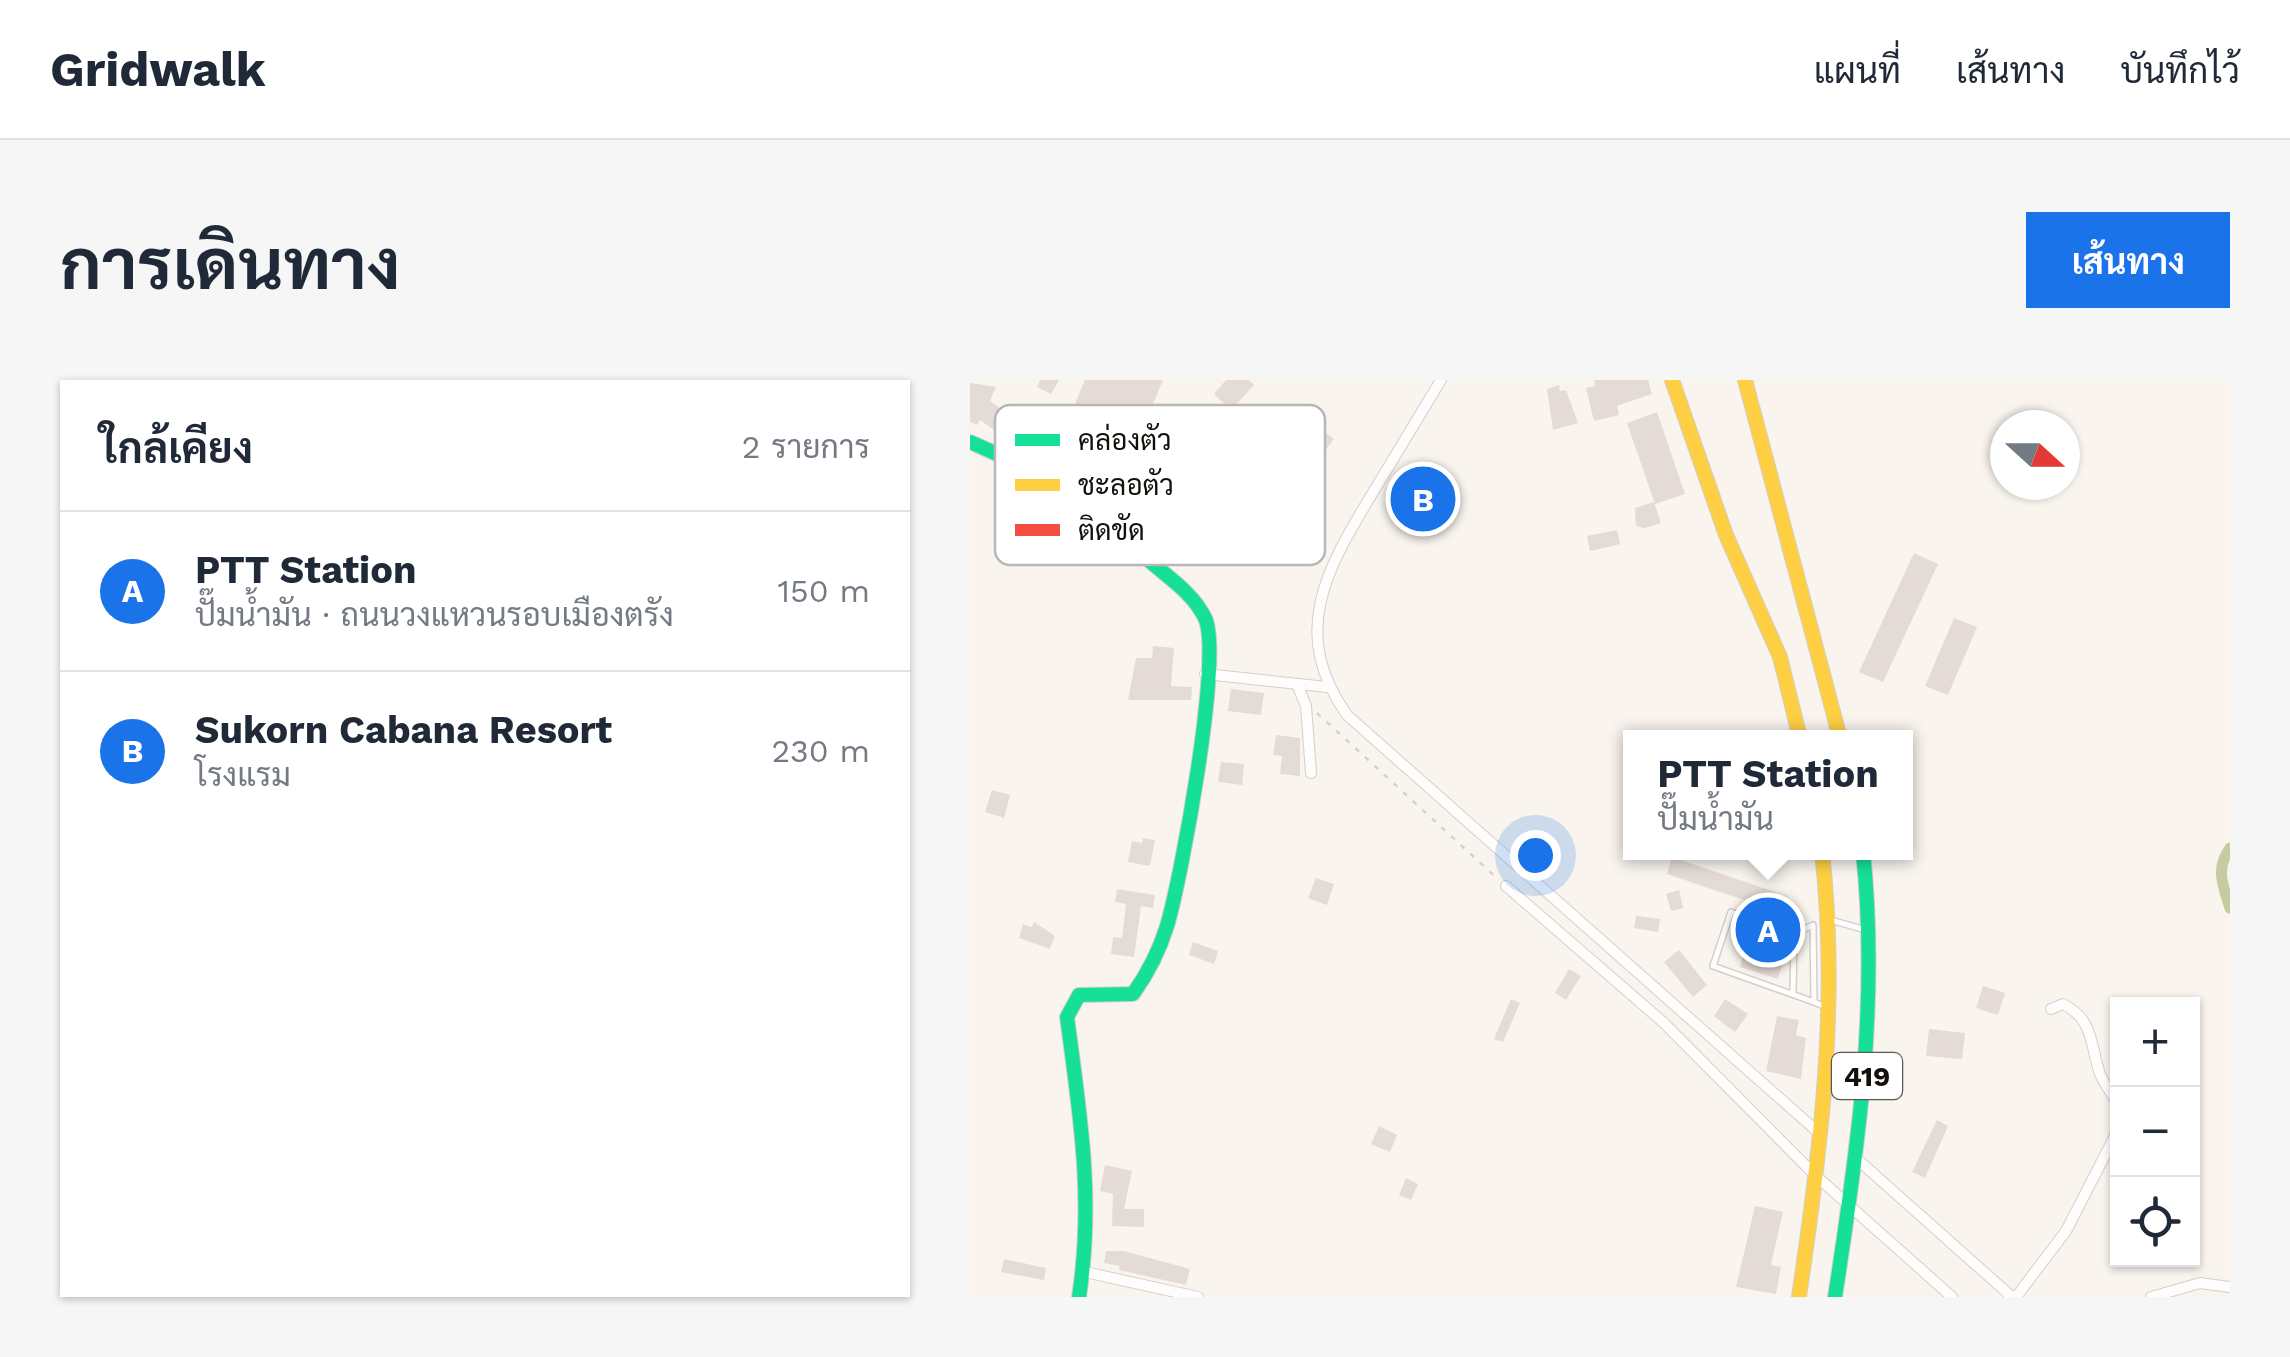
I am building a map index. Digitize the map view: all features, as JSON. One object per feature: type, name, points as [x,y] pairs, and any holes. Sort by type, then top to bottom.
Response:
[{"type":"main road","points":[[1672,380],[1726,536],[1780,657],[1798,730]]},
{"type":"main road","points":[[1746,380],[1838,730]]},
{"type":"main road","points":[[970,442],[995,452]]},
{"type":"main road","points":[[1079,1297],[1084,1272],[1088,1178],[1066,1017],[1079,995],[1133,994],[1159,958],[1180,878],[1205,674],[1208,624],[1194,599],[1155,565]]},
{"type":"main road","name":"419","points":[[1799,1297],[1820,1134],[1822,860]]},
{"type":"main road","name":"419","points":[[1835,1297],[1869,1060],[1871,932],[1864,860]]},
{"type":"street","points":[[1441,380],[1328,572],[1317,611],[1317,651],[1328,688],[1347,715],[1537,888],[1820,1134]]},
{"type":"street","points":[[1205,674],[1328,688]]},
{"type":"street","points":[[1297,684],[1304,696],[1311,773]]},
{"type":"street","points":[[1506,886],[1664,1023],[1815,1175],[1850,1202],[1952,1297]]},
{"type":"street","points":[[2052,1009],[2064,1004],[2071,1008],[2092,1033],[2100,1076],[2110,1091]]},
{"type":"street","points":[[1856,1158],[2014,1297],[2066,1231],[2110,1146]]},
{"type":"street","points":[[1084,1272],[1198,1297]]},
{"type":"street","points":[[2150,1297],[2166,1289],[2200,1283],[2230,1286]]},
{"type":"lane","points":[[1821,1005],[1713,966],[1731,912],[1794,934],[1821,923],[1871,932]]},
{"type":"lane","points":[[1793,993],[1794,934]]},
{"type":"path","points":[[1304,696],[1331,728],[1506,886]]},
{"type":"building","points":[[1040,380],[1059,380],[1051,394],[1037,387]]},
{"type":"building","points":[[1085,380],[1163,380],[1153,405],[1075,405]]},
{"type":"building","points":[[1226,380],[1249,380],[1254,385],[1236,405],[1226,405],[1214,394]]},
{"type":"building","points":[[1594,380],[1648,380],[1652,394],[1617,406],[1619,415],[1594,421],[1586,388],[1595,386]]},
{"type":"building","points":[[970,383],[996,387],[990,401],[996,405],[995,431],[980,420],[977,425],[970,422]]},
{"type":"building","points":[[1559,385],[1560,391],[1566,390],[1578,423],[1553,430],[1547,389]]},
{"type":"building","points":[[1657,412],[1685,494],[1655,504],[1627,423]]},
{"type":"building","points":[[1325,432],[1334,439],[1325,450]]},
{"type":"building","points":[[1654,502],[1661,523],[1645,528],[1636,526],[1635,508]]},
{"type":"building","points":[[1617,530],[1620,544],[1590,551],[1587,536]]},
{"type":"building","points":[[1914,553],[1938,564],[1883,682],[1859,672]]},
{"type":"building","points":[[1954,618],[1977,627],[1948,695],[1925,686]]},
{"type":"building","points":[[1153,646],[1174,648],[1171,686],[1192,687],[1191,700],[1128,700],[1136,658],[1152,658]]},
{"type":"building","points":[[1231,689],[1264,693],[1261,715],[1228,711]]},
{"type":"building","points":[[1276,735],[1300,738],[1300,776],[1280,774],[1282,756],[1273,755]]},
{"type":"building","points":[[1221,762],[1244,764],[1242,785],[1218,782]]},
{"type":"building","points":[[992,790],[1010,795],[1004,818],[985,812]]},
{"type":"building","points":[[1143,838],[1155,840],[1150,866],[1128,862],[1132,841],[1142,843]]},
{"type":"building","points":[[1671,860],[1681,860],[1787,896],[1782,913],[1667,874]]},
{"type":"building","points":[[1316,878],[1334,884],[1327,905],[1308,898]]},
{"type":"building","points":[[1117,889],[1155,895],[1153,908],[1141,906],[1134,957],[1111,954],[1113,937],[1122,938],[1126,904],[1115,902]]},
{"type":"building","points":[[1679,890],[1683,908],[1671,911],[1666,894]]},
{"type":"building","points":[[1636,916],[1660,919],[1658,932],[1634,928]]},
{"type":"building","points":[[1034,922],[1055,936],[1050,949],[1019,938],[1023,924],[1032,927]]},
{"type":"building","points":[[1193,942],[1218,951],[1214,964],[1189,955]]},
{"type":"building","points":[[1745,947],[1784,959],[1778,979],[1740,967]]},
{"type":"building","points":[[1679,950],[1707,985],[1693,997],[1664,962]]},
{"type":"building","points":[[1569,969],[1581,976],[1566,1000],[1555,993]]},
{"type":"building","points":[[1983,986],[2005,993],[1998,1015],[1976,1008]]},
{"type":"building","points":[[1511,999],[1520,1003],[1503,1042],[1494,1039]]},
{"type":"building","points":[[1725,999],[1748,1014],[1735,1032],[1714,1016]]},
{"type":"building","points":[[1777,1016],[1799,1020],[1796,1035],[1806,1038],[1801,1079],[1766,1071]]},
{"type":"building","points":[[1929,1029],[1965,1033],[1962,1059],[1926,1056]]},
{"type":"building","points":[[1937,1120],[1948,1126],[1925,1178],[1912,1172]]},
{"type":"building","points":[[1379,1126],[1397,1135],[1390,1152],[1371,1144]]},
{"type":"building","points":[[1105,1165],[1132,1171],[1124,1209],[1144,1209],[1144,1227],[1112,1226],[1113,1194],[1100,1191]]},
{"type":"building","points":[[1406,1178],[1418,1184],[1411,1200],[1399,1195]]},
{"type":"building","points":[[1755,1206],[1783,1212],[1771,1265],[1781,1267],[1776,1294],[1736,1287]]},
{"type":"building","points":[[1106,1251],[1124,1251],[1190,1269],[1186,1285],[1119,1270],[1120,1266],[1104,1263]]},
{"type":"building","points":[[1004,1259],[1046,1268],[1044,1280],[1001,1272]]},
{"type":"waterway","points":[[2230,848],[2222,870],[2230,908]]},
{"type":"traffic: fast","points":[[970,442],[995,454]]},
{"type":"traffic: fast","points":[[1079,1297],[1085,1191],[1067,1017],[1079,995],[1133,994],[1160,945],[1190,818],[1205,720],[1209,640],[1205,618],[1195,602],[1154,565]]},
{"type":"traffic: fast","points":[[1835,1297],[1864,1075],[1869,964],[1864,860]]},
{"type":"traffic: slow","points":[[1672,380],[1726,535],[1780,657],[1798,730]]},
{"type":"traffic: slow","points":[[1745,380],[1838,730]]},
{"type":"traffic: slow","points":[[1799,1297],[1825,1075],[1829,964],[1823,860]]},
{"type":"place","name":"Sukorn Cabana Resort","points":[[1423,499]]},
{"type":"place","name":"PTT Station","points":[[1768,930]]}]
